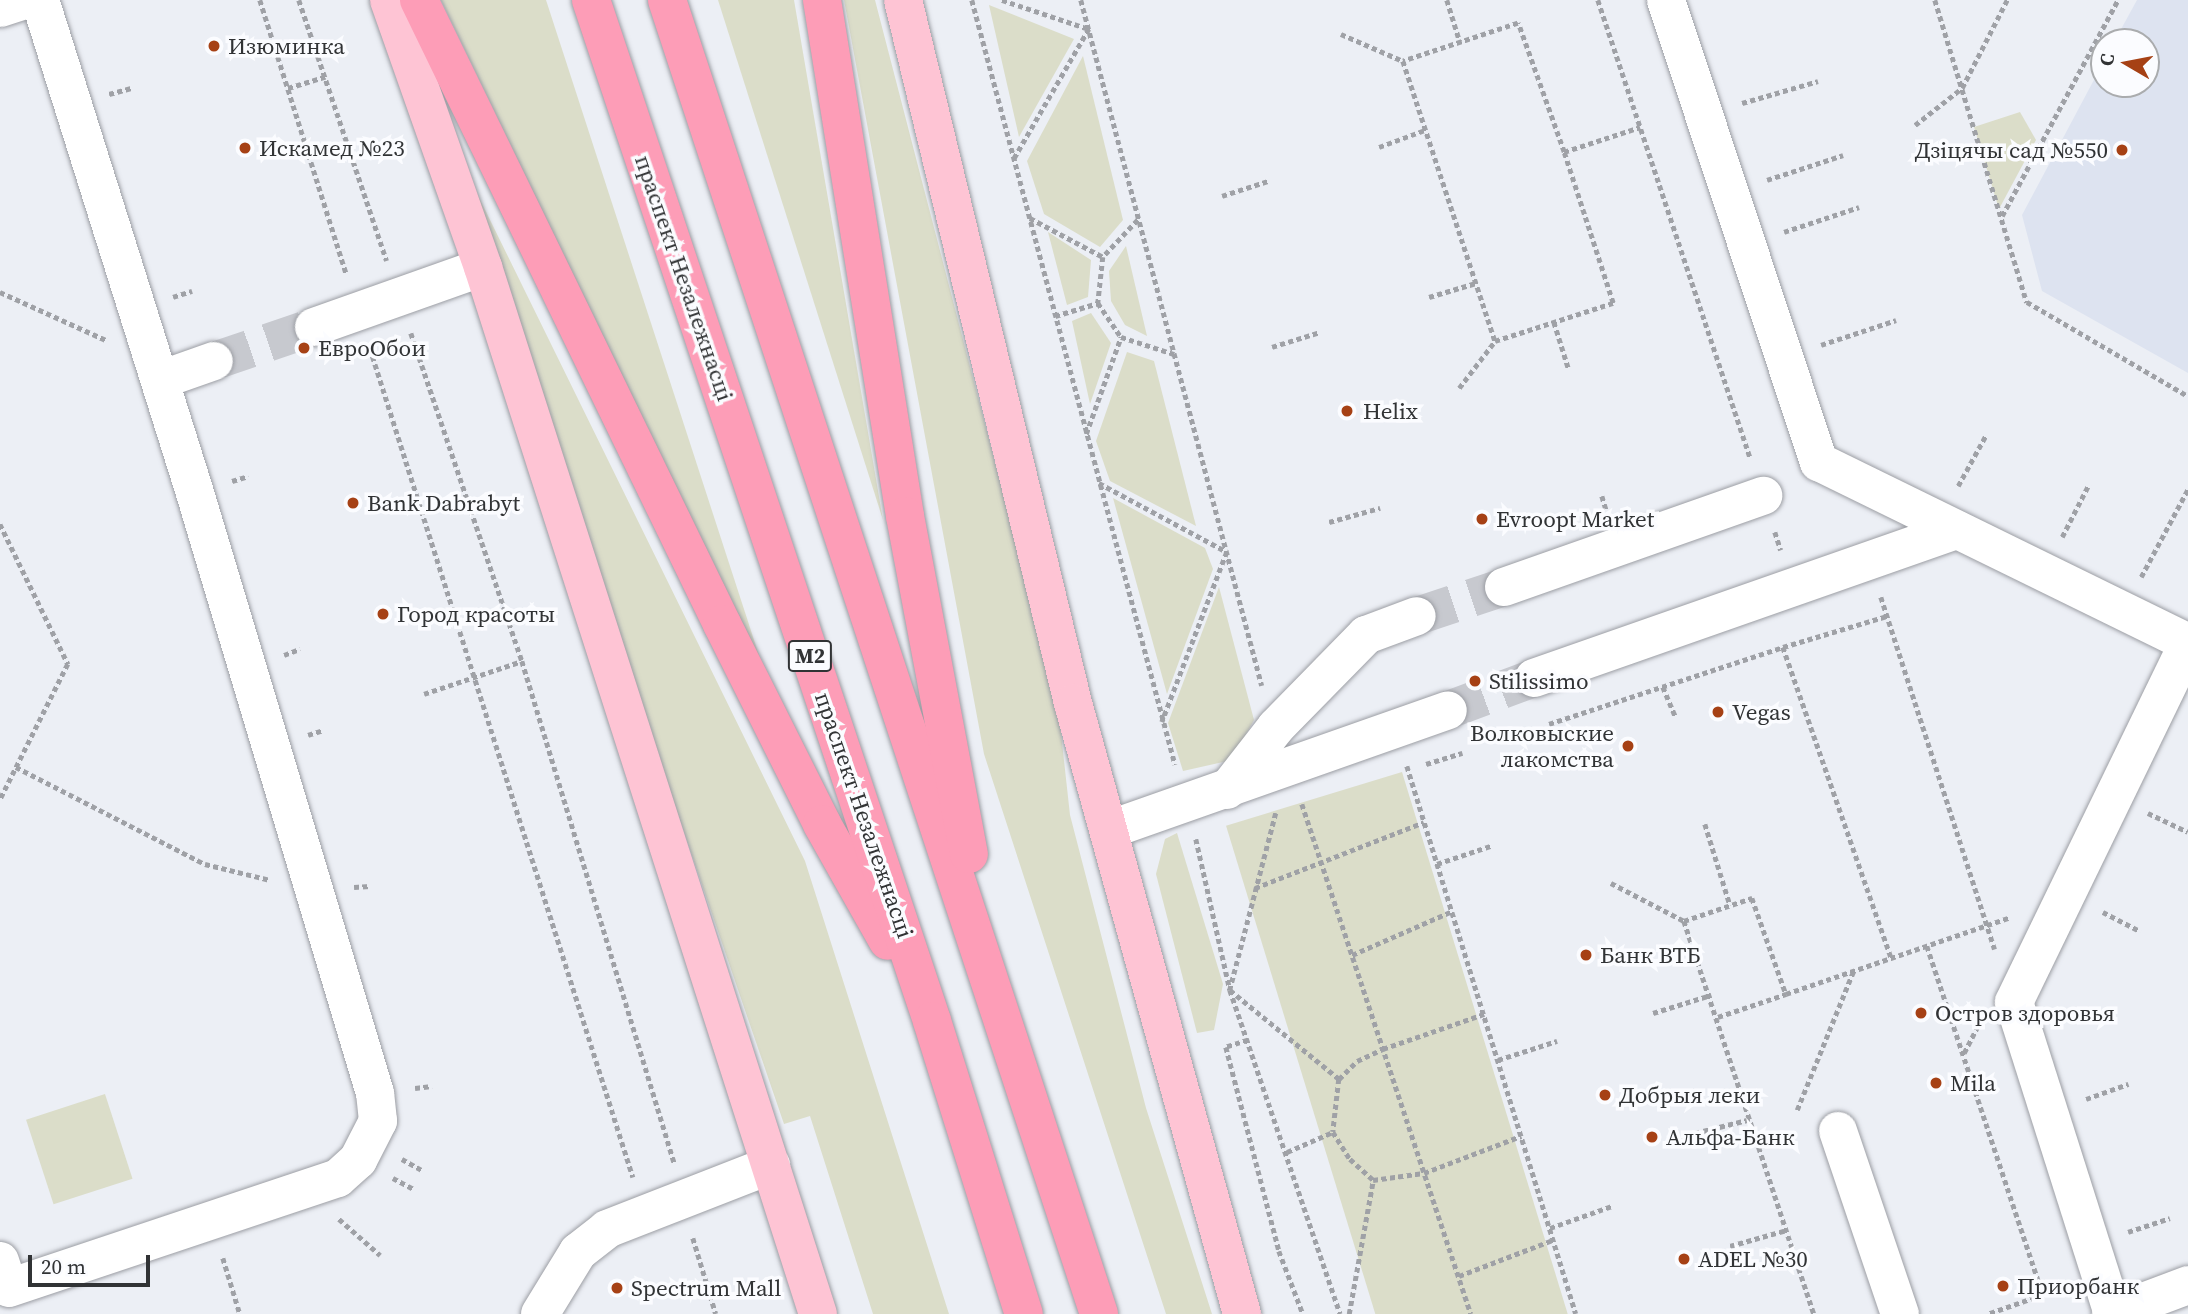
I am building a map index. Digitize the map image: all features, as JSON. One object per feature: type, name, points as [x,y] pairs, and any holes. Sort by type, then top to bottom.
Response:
[{"type":"highway","points":[[419,0],[815,811],[932,1021]]},
{"type":"highway","name":"праспект Незалежнасці","points":[[591,0],[932,1021],[1024,1314]]},
{"type":"highway","points":[[667,0],[1099,1314]]},
{"type":"highway","points":[[822,0],[905,516],[998,1008]]},
{"type":"main road","points":[[389,0],[483,267],[818,1314]]},
{"type":"main road","points":[[903,0],[1073,703],[1111,829],[1242,1314]]},
{"type":"lane","points":[[0,8],[24,0]]},
{"type":"lane","points":[[0,1262],[9,1288],[338,1178],[358,1160],[378,1121],[375,1093],[314,890],[160,380],[40,0]]},
{"type":"lane","points":[[1665,0],[1819,462],[2188,643],[2014,1002],[2113,1314],[2188,1285]]},
{"type":"lane","points":[[314,327],[483,267]]},
{"type":"lane","points":[[160,380],[214,361]]},
{"type":"lane","points":[[1504,587],[1763,496]]},
{"type":"lane","points":[[1534,678],[1869,561],[1948,525]]},
{"type":"lane","points":[[1227,790],[1276,727],[1366,635],[1417,616]]},
{"type":"lane","points":[[1111,829],[1189,804],[1448,710]]},
{"type":"lane","points":[[1838,1131],[1900,1314]]},
{"type":"lane","points":[[540,1314],[578,1252],[607,1229],[681,1198],[771,1166]]},
{"type":"path","points":[[260,0],[645,1213]]},
{"type":"path","points":[[299,0],[522,661],[716,1314]]},
{"type":"path","points":[[972,0],[1162,722],[1189,804],[1230,990],[1340,1314]]},
{"type":"path","points":[[1002,0],[1088,29]]},
{"type":"path","points":[[1081,0],[1276,727]]},
{"type":"path","points":[[1447,0],[1460,42]]},
{"type":"path","points":[[1598,0],[1793,587]]},
{"type":"path","points":[[1935,0],[2026,302],[2188,396]]},
{"type":"path","points":[[1916,125],[1962,88],[2007,0]]},
{"type":"path","points":[[2001,217],[2118,0]]},
{"type":"path","points":[[1341,34],[1402,61],[1518,23],[1564,152],[1613,303],[1495,341],[1459,388]]},
{"type":"path","points":[[1014,159],[1088,29]]},
{"type":"path","points":[[1402,61],[1495,341]]},
{"type":"path","points":[[288,88],[325,77]]},
{"type":"path","points":[[1704,114],[1818,81]]},
{"type":"path","points":[[1564,152],[1640,127]]},
{"type":"path","points":[[1379,147],[1425,130]]},
{"type":"path","points":[[1730,193],[1843,155]]},
{"type":"path","points":[[1222,196],[1268,181]]},
{"type":"path","points":[[1747,244],[1859,207]]},
{"type":"path","points":[[1029,218],[1103,257]]},
{"type":"path","points":[[1139,219],[1103,257],[1098,303],[1121,337],[1175,355]]},
{"type":"path","points":[[1429,297],[1476,283]]},
{"type":"path","points":[[0,292],[102,341],[144,330]]},
{"type":"path","points":[[1055,316],[1098,303]]},
{"type":"path","points":[[1784,358],[1896,320]]},
{"type":"path","points":[[1555,322],[1569,370]]},
{"type":"path","points":[[1272,347],[1320,332]]},
{"type":"path","points":[[1086,435],[1121,337]]},
{"type":"path","points":[[1948,525],[1986,435]]},
{"type":"path","points":[[1098,482],[1227,552]]},
{"type":"path","points":[[2044,572],[2089,484]]},
{"type":"path","points":[[2123,611],[2188,489]]},
{"type":"path","points":[[1329,522],[1380,508]]},
{"type":"path","points":[[0,523],[68,664],[0,800]]},
{"type":"path","points":[[1162,722],[1227,552]]},
{"type":"path","points":[[1869,561],[2000,964]]},
{"type":"path","points":[[1549,724],[1783,647],[1887,616]]},
{"type":"path","points":[[1783,647],[1891,958]]},
{"type":"path","points":[[424,694],[522,661]]},
{"type":"path","points":[[1663,687],[1676,717]]},
{"type":"path","points":[[1395,729],[1576,1314]]},
{"type":"path","points":[[1408,769],[1462,753]]},
{"type":"path","points":[[16,767],[205,864],[314,890],[370,886]]},
{"type":"path","points":[[1230,990],[1255,888],[1290,768]]},
{"type":"path","points":[[1290,768],[1471,1314]]},
{"type":"path","points":[[1255,888],[1424,822]]},
{"type":"path","points":[[1705,824],[1730,905]]},
{"type":"path","points":[[1437,864],[1493,845]]},
{"type":"path","points":[[1611,883],[1684,921],[1711,995],[1814,1314]]},
{"type":"path","points":[[1684,921],[1752,898],[1786,994]]},
{"type":"path","points":[[1352,954],[1452,912]]},
{"type":"path","points":[[1718,1017],[2013,917]]},
{"type":"path","points":[[1927,946],[2043,1295],[1989,1314]]},
{"type":"path","points":[[1797,1110],[1853,971]]},
{"type":"path","points":[[1230,990],[1339,1079]]},
{"type":"path","points":[[1653,1013],[1711,995]]},
{"type":"path","points":[[1373,1180],[1350,1159],[1333,1132],[1339,1079],[1357,1061],[1383,1049],[1484,1014]]},
{"type":"path","points":[[1248,1040],[1226,1047],[1279,1251],[1303,1314]]},
{"type":"path","points":[[1497,1060],[1558,1041]]},
{"type":"path","points":[[1695,1133],[1751,1119]]},
{"type":"path","points":[[1287,1152],[1333,1132]]},
{"type":"path","points":[[1373,1180],[1424,1173],[1521,1136]]},
{"type":"path","points":[[1349,1314],[1373,1180]]},
{"type":"path","points":[[1550,1228],[1612,1206]]},
{"type":"path","points":[[211,1221],[240,1314]]},
{"type":"path","points":[[1730,1246],[1787,1230]]},
{"type":"path","points":[[1459,1276],[1553,1240]]},
{"type":"shaded area","name":"Дзіцячы сад №550","points":[[2137,0],[2188,0],[2188,373],[2042,291],[2022,215],[2090,87],[2090,98],[2160,98],[2160,28],[2122,28]]},
{"type":"green space","points":[[441,0],[546,0],[766,677]]},
{"type":"green space","points":[[718,0],[794,0],[883,520]]},
{"type":"green space","points":[[844,0],[875,0],[1058,706],[1070,815],[1146,1108],[1212,1314],[1166,1314],[984,754]]},
{"type":"green space","points":[[989,5],[1074,39],[1019,137]]},
{"type":"green space","points":[[1083,56],[1123,220],[1100,247],[1044,214],[1027,161]]},
{"type":"green space","points":[[2020,112],[2036,140],[1999,209],[1974,127]]},
{"type":"green space","points":[[438,114],[805,861],[949,1314],[873,1314],[810,1116],[784,1124]]},
{"type":"green space","points":[[1048,232],[1091,260],[1088,297],[1067,305]]},
{"type":"green space","points":[[1126,246],[1147,336],[1125,325],[1111,301],[1109,271]]},
{"type":"green space","points":[[1091,313],[1111,343],[1090,404],[1072,321]]},
{"type":"green space","points":[[1127,352],[1154,361],[1196,526],[1110,481],[1096,441]]},
{"type":"green space","points":[[1113,498],[1205,548],[1213,569],[1167,694]]},
{"type":"green space","points":[[1219,587],[1254,720],[1232,760],[1183,771],[1168,723]]},
{"type":"green space","points":[[1402,772],[1568,1314],[1375,1314],[1226,826]]},
{"type":"green space","points":[[1177,833],[1223,984],[1214,1030],[1197,1033],[1156,874],[1165,839]]},
{"type":"green space","points":[[105,1094],[133,1179],[54,1204],[26,1120]]},
{"type":"tunnel","points":[[214,361],[314,327]]},
{"type":"tunnel","points":[[1417,616],[1504,587]]},
{"type":"tunnel","points":[[1448,710],[1534,678]]},
{"type":"place","name":"Изюминка","points":[[214,46]]},
{"type":"place","name":"Искамед №23","points":[[245,148]]},
{"type":"place","name":"Дзіцячы сад №550","points":[[2122,150]]},
{"type":"place","name":"ЕвроОбои","points":[[304,348]]},
{"type":"place","name":"Helix","points":[[1347,411]]},
{"type":"place","name":"Bank Dabrabyt","points":[[353,503]]},
{"type":"place","name":"Evroopt Market","points":[[1482,519]]},
{"type":"place","name":"Город красоты","points":[[383,614]]},
{"type":"place","name":"Stilissimo","points":[[1475,681]]},
{"type":"place","name":"Vegas","points":[[1718,712]]},
{"type":"place","name":"Волковыские лакомства","points":[[1628,746]]},
{"type":"place","name":"Банк ВТБ","points":[[1586,955]]},
{"type":"place","name":"Остров здоровья","points":[[1921,1013]]},
{"type":"place","name":"Mila","points":[[1936,1083]]},
{"type":"place","name":"Добрыя леки","points":[[1605,1095]]},
{"type":"place","name":"Альфа-Банк","points":[[1652,1137]]},
{"type":"place","name":"ADEL №30","points":[[1684,1259]]},
{"type":"place","name":"Приорбанк","points":[[2003,1286]]},
{"type":"place","name":"Spectrum Mall","points":[[617,1288]]}]
